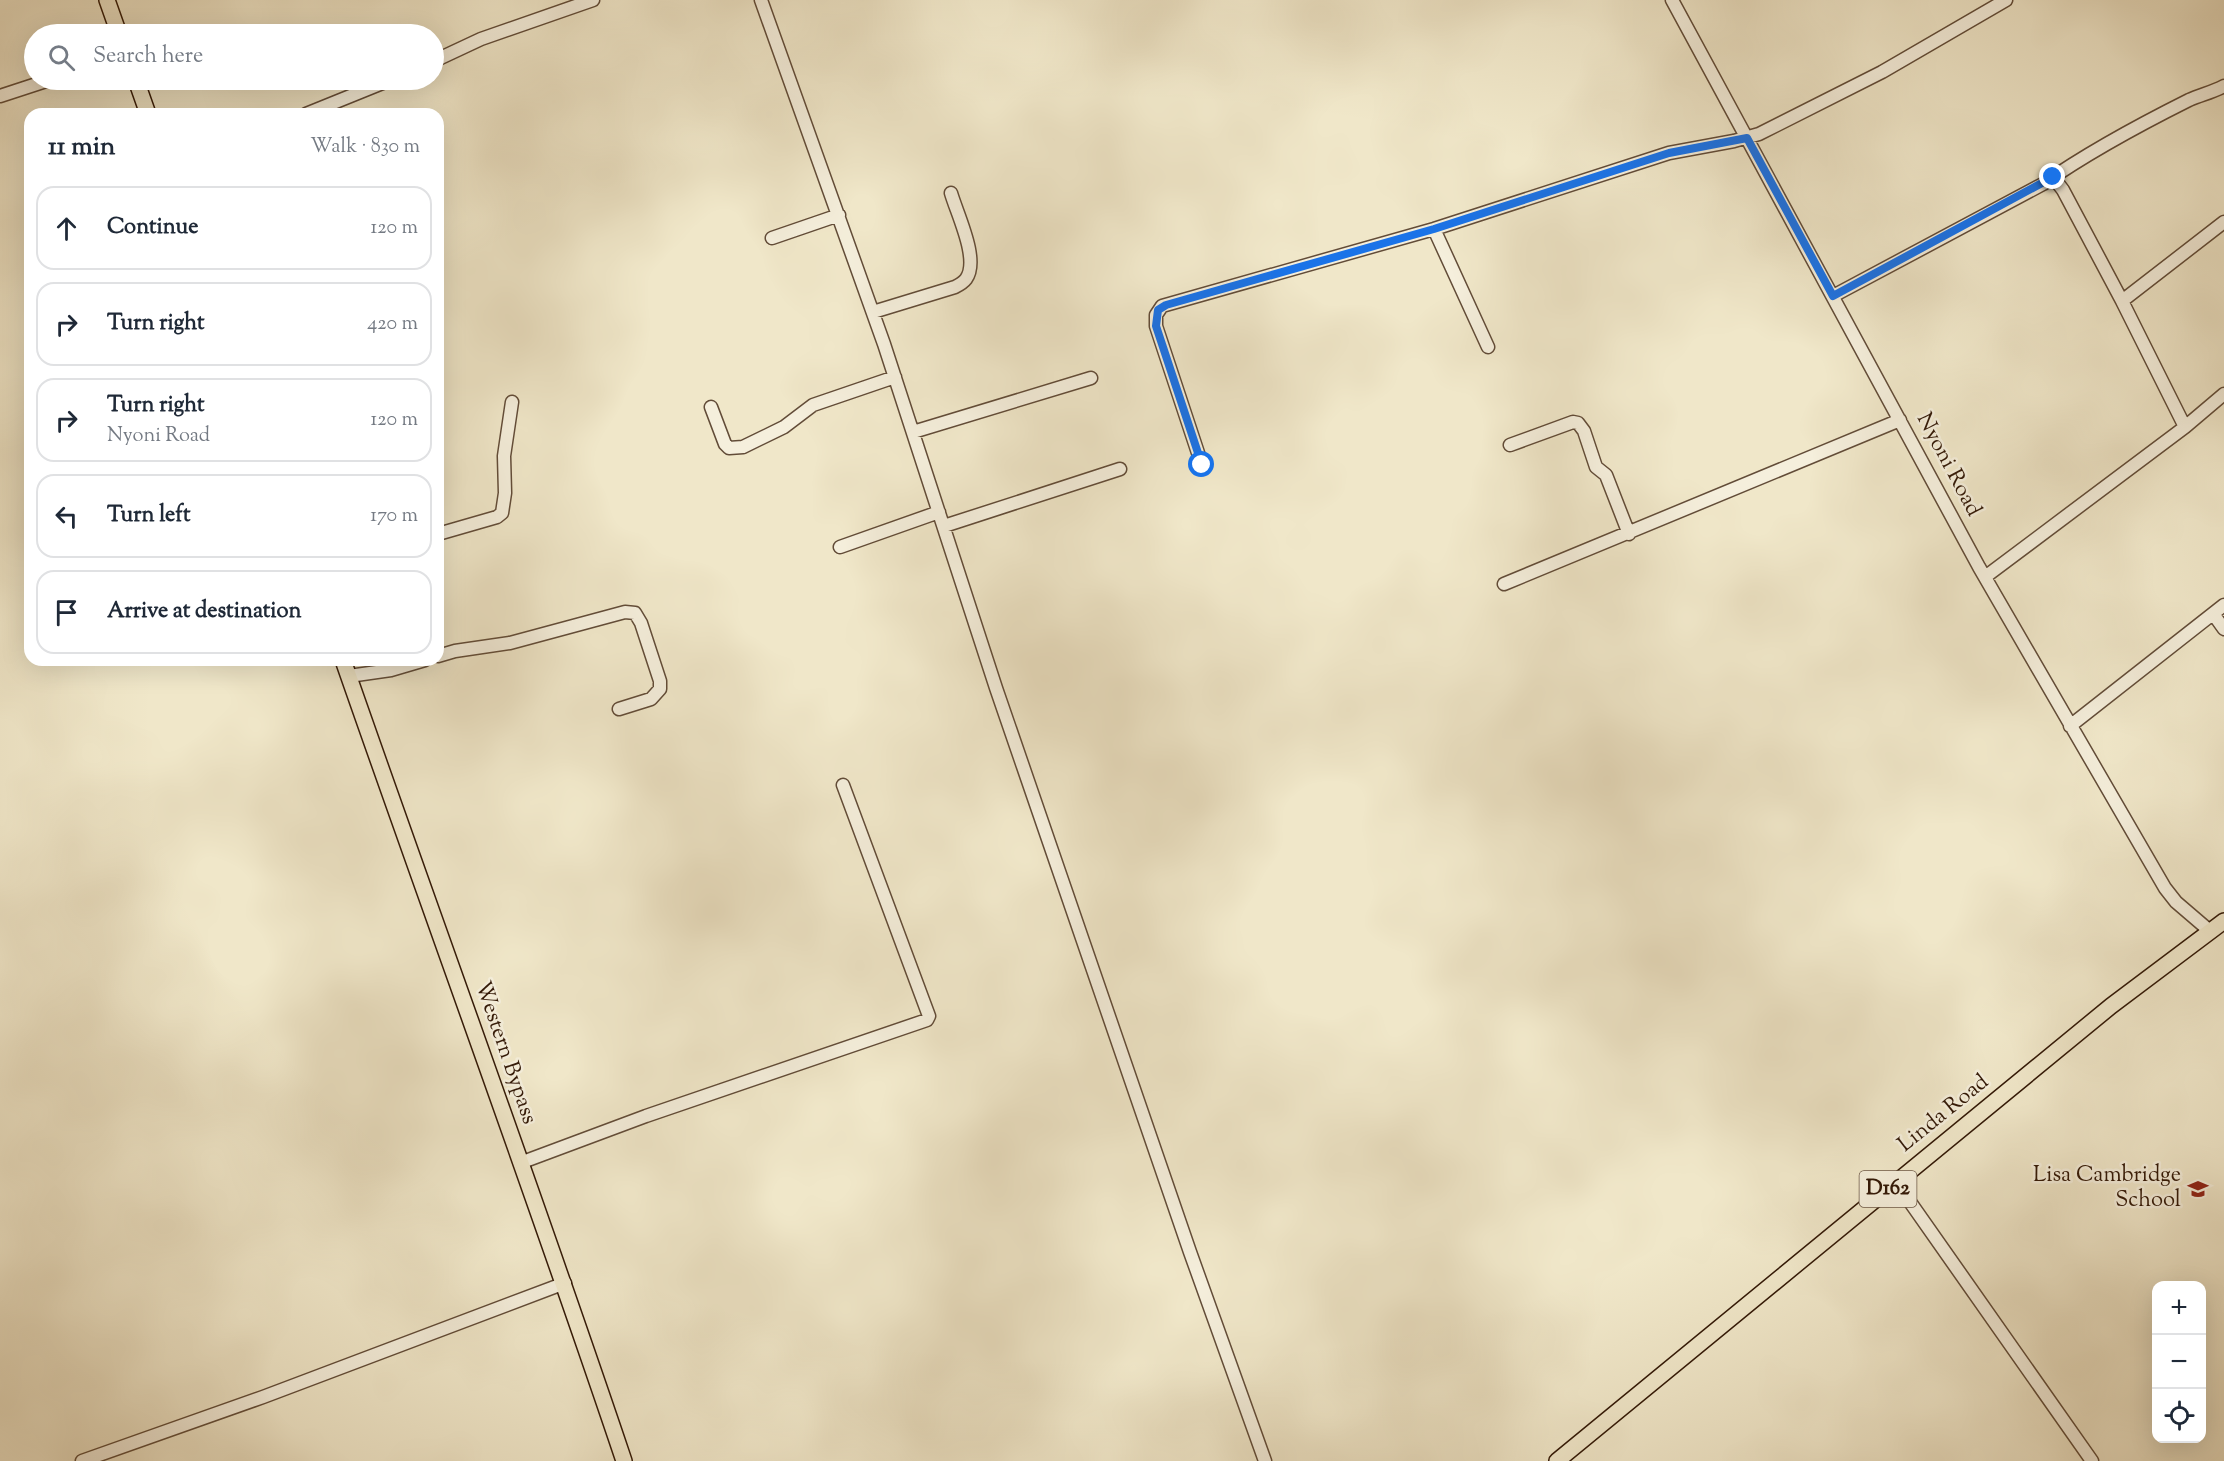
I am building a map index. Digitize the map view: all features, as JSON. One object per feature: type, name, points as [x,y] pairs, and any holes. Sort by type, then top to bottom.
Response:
[{"type":"main road","points":[[107,0],[115,24]]},
{"type":"main road","points":[[140,90],[146,108]]},
{"type":"main road","name":"Western Bypass","points":[[345,666],[520,1163],[565,1283],[624,1461]]},
{"type":"main road","name":"Linda Road","points":[[1557,1461],[2111,1006],[2224,921]]},
{"type":"street","points":[[444,56],[481,39],[593,0]]},
{"type":"street","points":[[761,0],[873,312],[996,688],[1264,1461]]},
{"type":"street","name":"Nyoni Road","points":[[1672,0],[1985,577],[2070,726],[2165,888],[2176,902],[2211,932]]},
{"type":"street","points":[[1202,465],[1156,326],[1158,310],[1166,305],[1434,229],[1669,153],[1747,138],[1882,72],[2006,0]]},
{"type":"street","points":[[1833,296],[2053,177],[2110,141],[2192,99],[2224,86]]},
{"type":"street","points":[[0,96],[24,88]]},
{"type":"street","points":[[321,108],[365,90]]},
{"type":"street","points":[[2053,177],[2122,301],[2185,426]]},
{"type":"street","points":[[873,312],[955,287],[968,277],[971,254],[951,193]]},
{"type":"street","points":[[772,238],[839,215]]},
{"type":"street","points":[[2122,301],[2224,222]]},
{"type":"street","points":[[1434,229],[1488,347]]},
{"type":"street","points":[[711,407],[725,444],[729,448],[744,447],[784,426],[813,405],[895,377]]},
{"type":"street","points":[[913,432],[1090,378]]},
{"type":"street","points":[[1985,577],[2224,394]]},
{"type":"street","points":[[444,532],[497,517],[502,513],[505,493],[504,456],[512,402]]},
{"type":"street","points":[[1504,584],[1900,420]]},
{"type":"street","points":[[1510,445],[1573,422],[1578,423],[1584,431],[1596,467],[1606,475],[1629,534]]},
{"type":"street","points":[[944,526],[1120,469]]},
{"type":"street","points":[[840,547],[939,512]]},
{"type":"street","points":[[2070,726],[2224,605]]},
{"type":"street","points":[[444,654],[510,643],[625,612],[635,613],[641,623],[660,681],[660,690],[651,699],[619,709]]},
{"type":"street","points":[[2214,615],[2224,629]]},
{"type":"street","points":[[349,676],[405,666]]},
{"type":"street","points":[[520,1163],[646,1116],[927,1020],[929,1016],[843,785]]},
{"type":"street","points":[[1896,1182],[2092,1461]]},
{"type":"street","points":[[82,1461],[262,1397],[565,1283]]},
{"type":"place","name":"Lisa Cambridge School","points":[[2198,1189]]},
{"type":"route","points":[[1202,465],[1156,326],[1156,315],[1162,306],[1434,229],[1669,153],[1747,138],[1833,296],[2053,177]]}]
